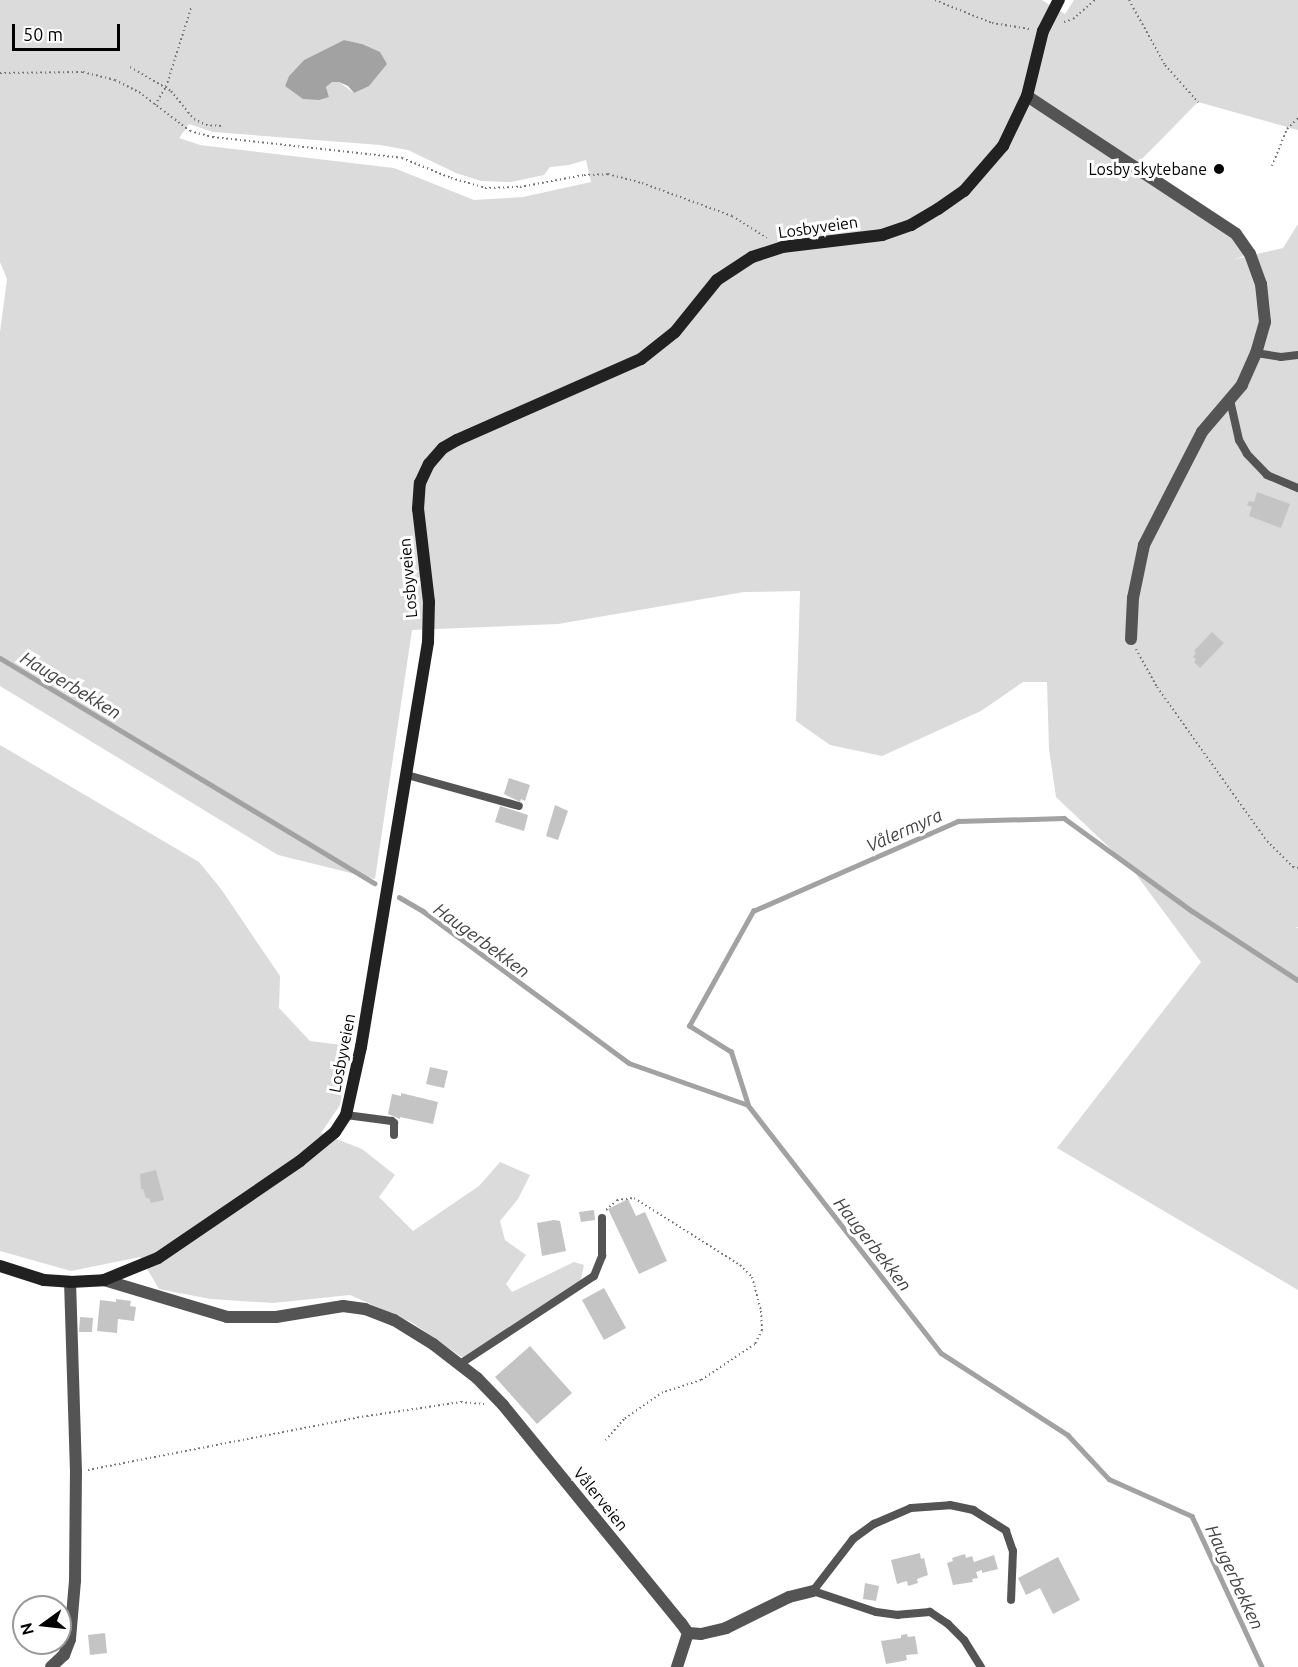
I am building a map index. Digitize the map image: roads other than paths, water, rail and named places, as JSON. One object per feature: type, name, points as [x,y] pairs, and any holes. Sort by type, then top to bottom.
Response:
[{"type":"main road","name":"Losbyveien","points":[[0,1266],[45,1280],[70,1282],[104,1280],[158,1258],[300,1161],[335,1132],[346,1115],[361,1047],[428,642],[429,602],[418,508],[420,483],[429,464],[443,448],[457,440],[641,359],[675,332],[717,280],[753,257],[782,247],[882,235],[911,225],[963,191],[1003,146],[1027,96],[1043,31],[1059,0]]},
{"type":"street","points":[[1027,96],[1236,234],[1250,254],[1261,284],[1265,322],[1256,353],[1242,385],[1202,432],[1144,545],[1133,598],[1131,639]]},
{"type":"street","name":"Vålerveien","points":[[104,1280],[227,1317],[276,1317],[343,1306],[365,1309],[394,1320],[460,1364],[504,1405],[688,1634]]},
{"type":"street","points":[[51,1667],[64,1655],[70,1639],[76,1472],[70,1282]]},
{"type":"street","points":[[677,1667],[688,1634],[701,1634],[726,1628],[789,1597],[813,1592]]},
{"type":"lane","points":[[1256,353],[1281,357],[1298,355]]},
{"type":"lane","points":[[1230,399],[1230,410],[1239,440],[1247,454],[1267,475],[1298,488]]},
{"type":"lane","points":[[407,775],[519,807]]},
{"type":"lane","points":[[346,1115],[392,1120],[394,1135]]},
{"type":"lane","points":[[460,1364],[594,1275],[602,1256],[602,1218]]},
{"type":"lane","points":[[981,1667],[964,1640],[948,1624],[930,1612],[898,1615],[876,1612],[813,1592],[853,1539],[874,1524],[911,1508],[950,1505],[973,1510],[1006,1531],[1012,1551],[1011,1600]]},
{"type":"waterway","name":"Haugerbekken","points":[[0,658],[375,883]]},
{"type":"waterway","name":"Vålermyra","points":[[748,1105],[731,1052],[689,1026],[753,911],[958,821],[1064,818],[1192,911],[1298,980]]},
{"type":"waterway","name":"Haugerbekken","points":[[399,897],[423,911],[629,1063],[748,1105],[941,1353],[1068,1435],[1109,1479],[1192,1516],[1262,1667]]},
{"type":"place","name":"Losby skytebane","points":[[1219,169]]}]
